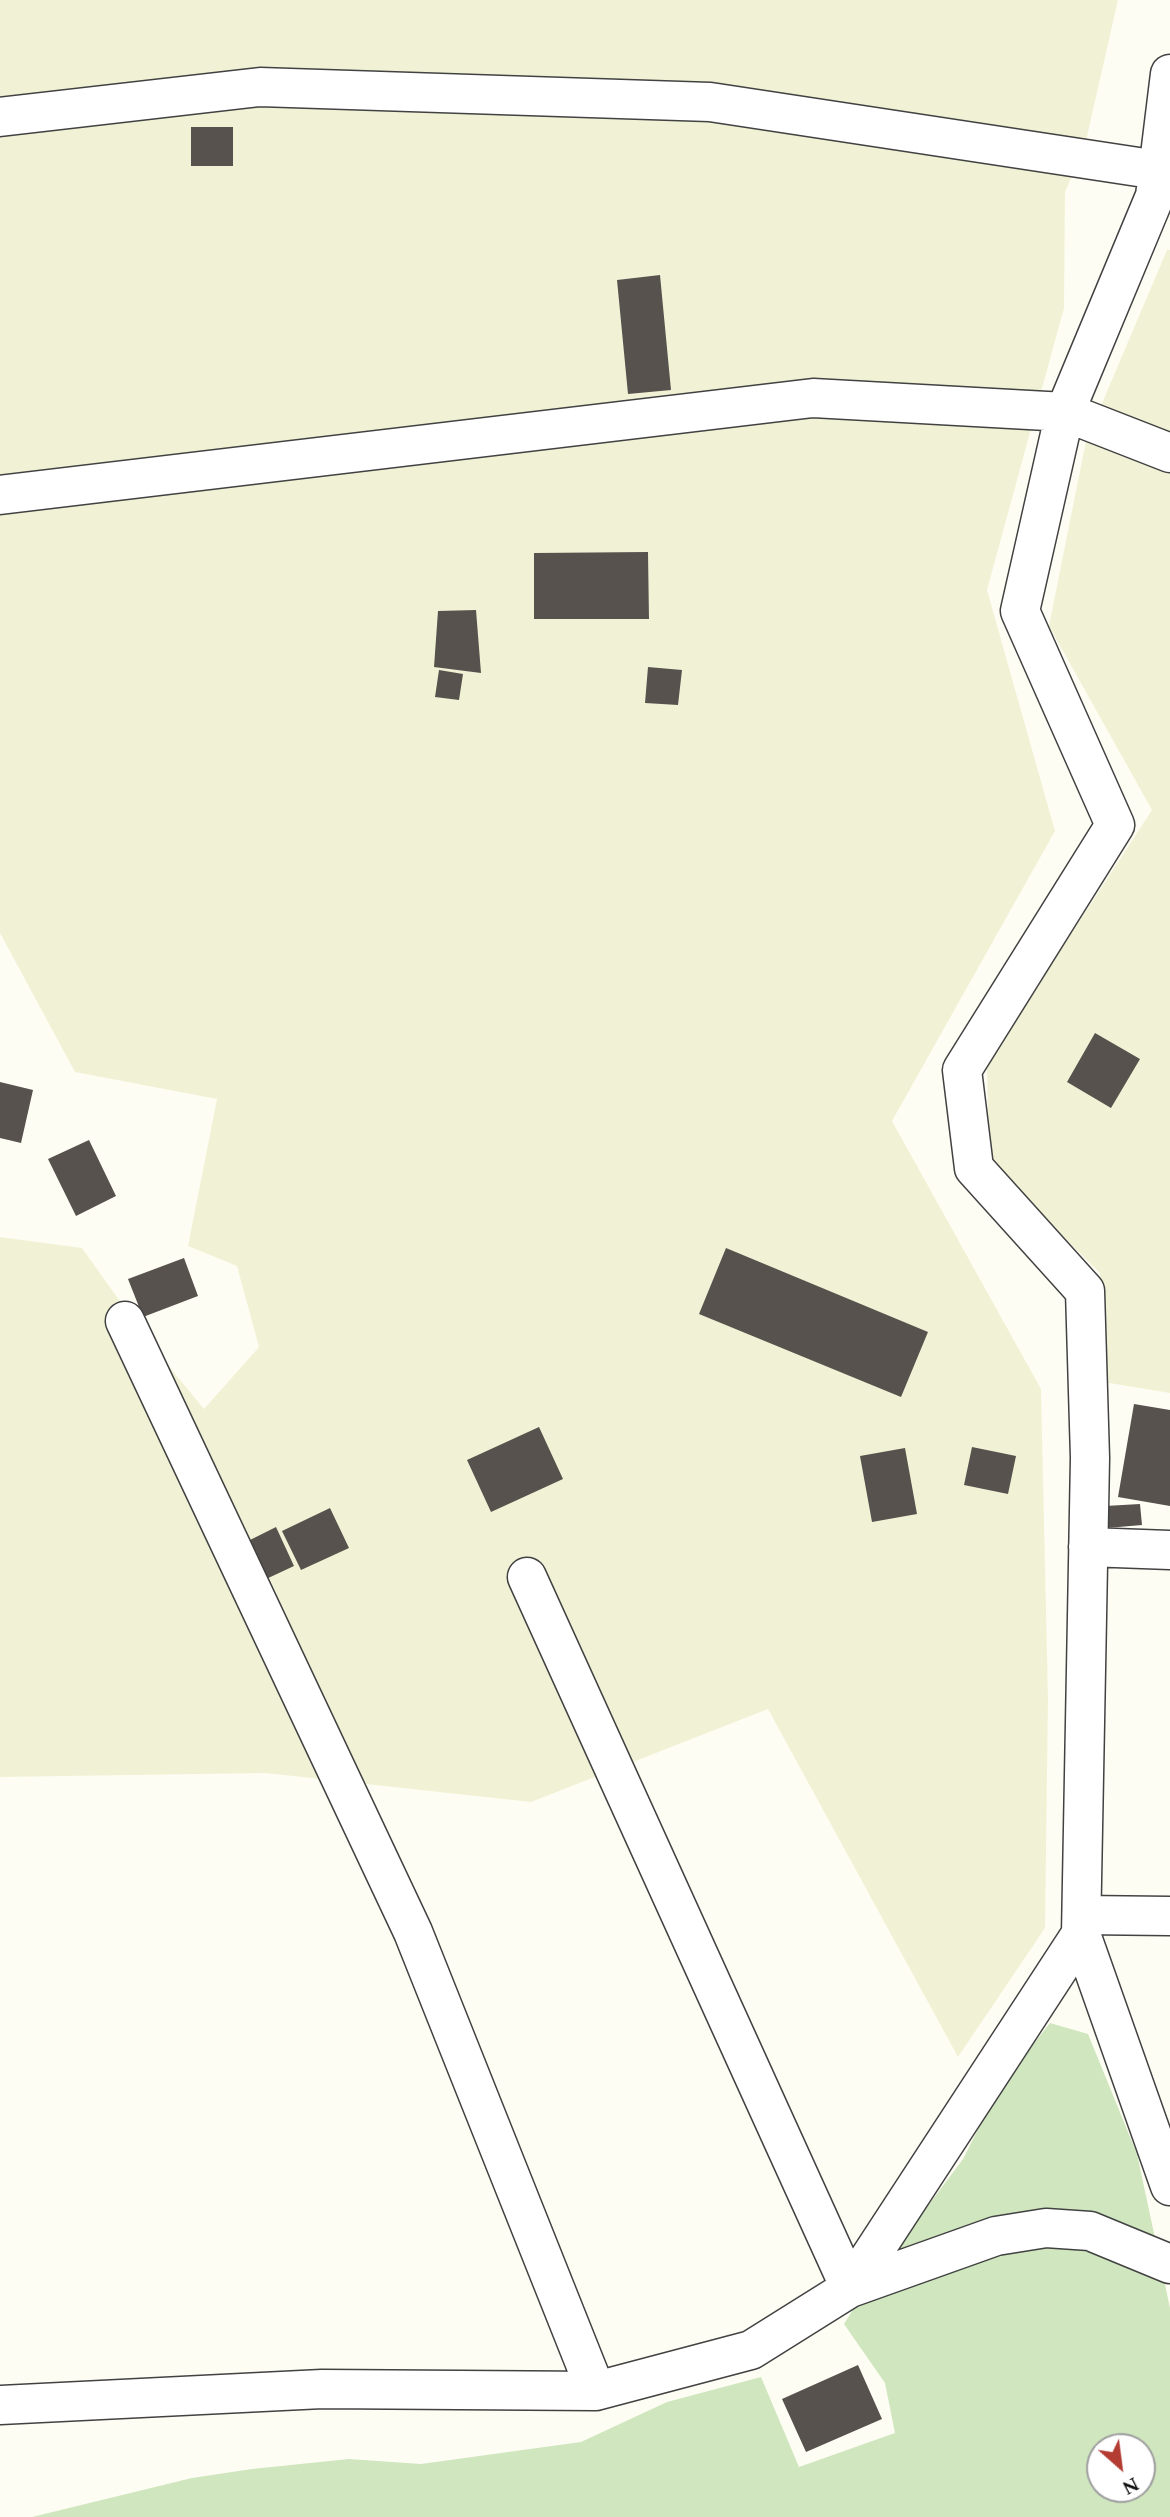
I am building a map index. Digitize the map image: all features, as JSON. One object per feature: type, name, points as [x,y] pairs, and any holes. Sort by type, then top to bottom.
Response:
[{"type":"street","points":[[1170,74],[1155,196],[1065,412],[1020,611],[1115,825],[962,1070],[974,1168],[1085,1291],[1090,1458],[1082,1924],[1170,2186]]},
{"type":"street","points":[[0,117],[260,87],[710,102],[1158,170]]},
{"type":"street","points":[[0,495],[813,398],[1065,412],[1170,453]]},
{"type":"street","points":[[125,1321],[413,1932],[596,2391]]},
{"type":"street","points":[[1088,1547],[1170,1550]]},
{"type":"street","points":[[527,1577],[850,2288]]},
{"type":"street","points":[[1082,1924],[1170,1916]]},
{"type":"street","points":[[850,2288],[1082,1924]]},
{"type":"street","points":[[0,2405],[321,2389],[596,2391],[751,2350],[850,2288],[996,2236],[1046,2228],[1090,2231],[1170,2264]]},
{"type":"green space","points":[[0,0],[1118,0],[1085,145],[1065,192],[1064,308],[987,590],[1055,831],[892,1121],[1041,1389],[1048,1699],[1045,1928],[958,2057],[768,1709],[531,1802],[265,1773],[0,1777],[0,1237],[82,1248],[149,1342],[204,1409],[259,1347],[237,1266],[188,1246],[217,1099],[75,1072],[0,933]]},
{"type":"green space","points":[[1167,250],[1170,250],[1170,1393],[1103,1382],[1100,1273],[989,1163],[987,1063],[1152,810],[1049,626],[1086,441]]},
{"type":"green space","points":[[1050,2023],[1088,2034],[1137,2154],[1170,2308],[1170,2517],[32,2517],[192,2478],[252,2469],[349,2459],[421,2464],[581,2442],[667,2402],[761,2377],[799,2467],[895,2433],[885,2383],[844,2324],[867,2287],[963,2159],[1000,2086]]},
{"type":"building","points":[[191,127],[233,127],[233,166],[191,166]]},
{"type":"building","points":[[660,275],[671,390],[628,394],[617,280]]},
{"type":"building","points":[[648,552],[649,619],[534,619],[534,553]]},
{"type":"building","points":[[476,610],[481,673],[434,667],[438,611]]},
{"type":"building","points":[[648,667],[682,670],[678,705],[645,703]]},
{"type":"building","points":[[439,670],[463,674],[459,700],[435,697]]},
{"type":"building","points":[[1095,1033],[1140,1059],[1111,1108],[1067,1082]]},
{"type":"building","points":[[0,1082],[33,1090],[21,1143],[0,1138]]},
{"type":"building","points":[[89,1140],[116,1196],[76,1216],[48,1159]]},
{"type":"building","points":[[726,1248],[928,1332],[901,1397],[699,1314]]},
{"type":"building","points":[[184,1258],[198,1296],[143,1317],[128,1279]]},
{"type":"building","points":[[1134,1404],[1170,1410],[1170,1506],[1118,1497]]},
{"type":"building","points":[[539,1427],[563,1479],[491,1512],[467,1460]]},
{"type":"building","points":[[972,1447],[1016,1456],[1008,1494],[964,1485]]},
{"type":"building","points":[[905,1448],[917,1514],[872,1522],[860,1456]]},
{"type":"building","points":[[1140,1504],[1142,1525],[1107,1528],[1105,1506]]},
{"type":"building","points":[[330,1508],[349,1548],[301,1570],[282,1531]]},
{"type":"building","points":[[276,1527],[294,1566],[264,1580],[246,1542]]},
{"type":"building","points":[[858,2365],[882,2419],[806,2452],[782,2399]]}]
